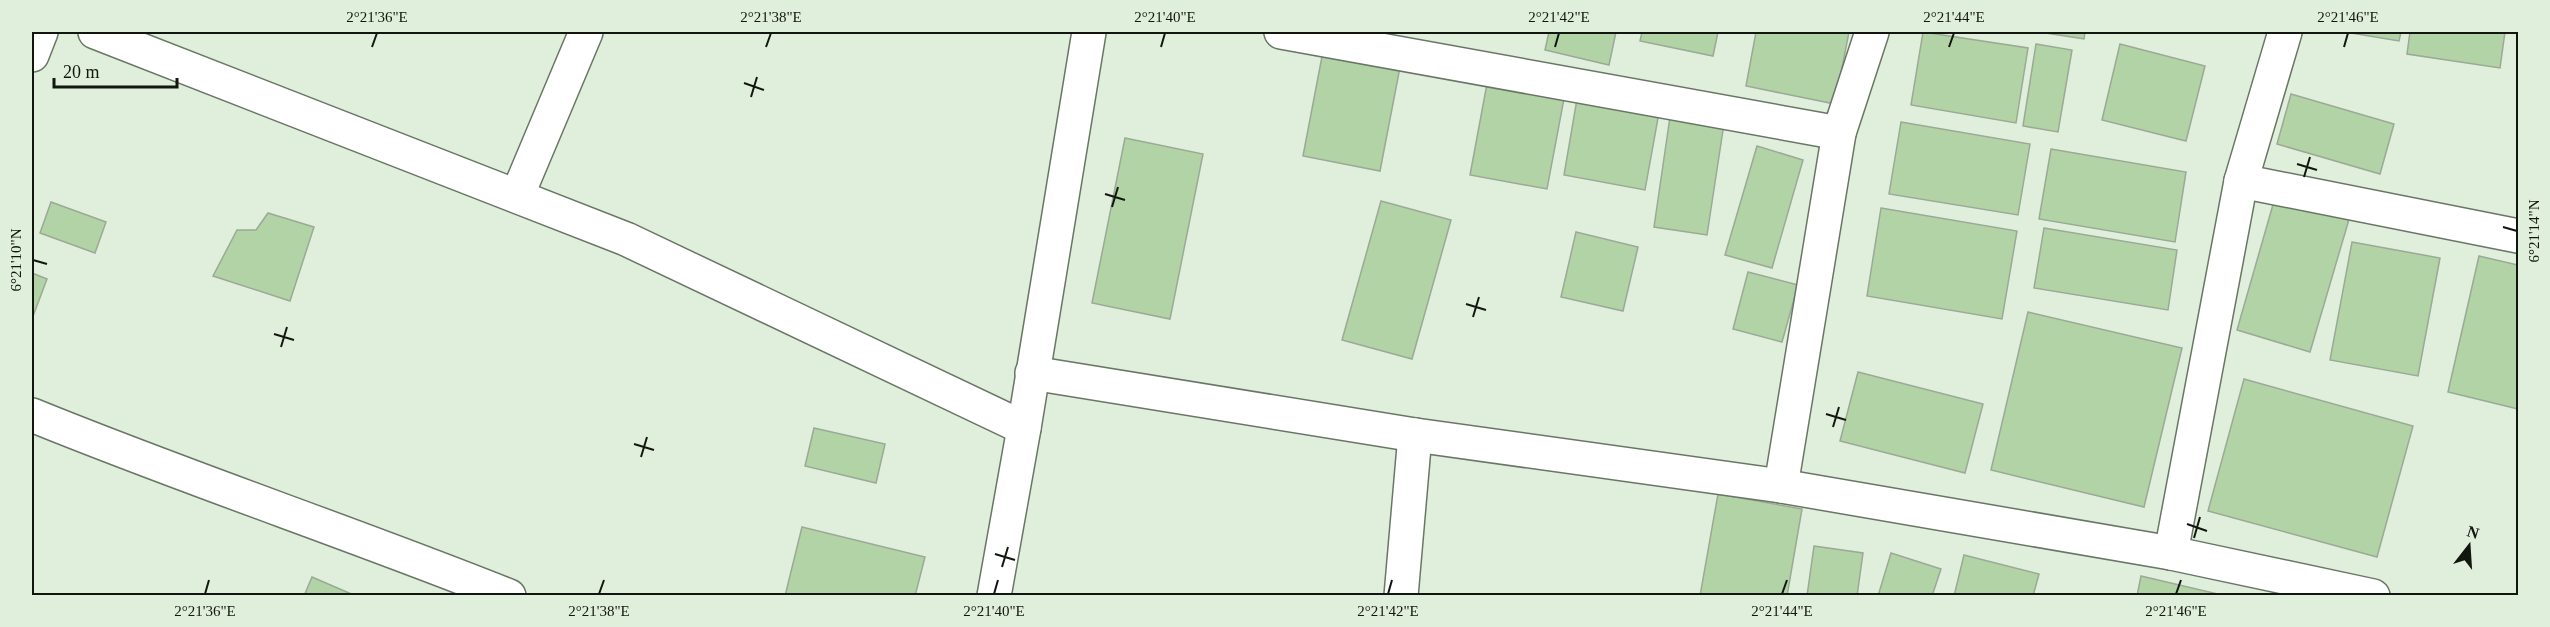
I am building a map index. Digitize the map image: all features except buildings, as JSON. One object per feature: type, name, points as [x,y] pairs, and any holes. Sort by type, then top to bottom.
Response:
[{"type":"street","points":[[32,55],[41,32]]},
{"type":"street","points":[[94,32],[626,239],[1024,428]]},
{"type":"street","points":[[517,196],[586,32]]},
{"type":"street","points":[[994,596],[1089,32]]},
{"type":"street","points":[[1281,32],[1839,133]]},
{"type":"street","points":[[1781,486],[1839,133],[1872,32]]},
{"type":"street","points":[[2171,553],[2241,181],[2285,32]]},
{"type":"street","points":[[2241,181],[2518,236]]},
{"type":"street","points":[[1032,373],[1415,435],[1781,486],[2171,553],[2373,596]]},
{"type":"street","points":[[32,415],[144,460],[401,553],[509,596]]},
{"type":"street","points":[[1401,596],[1415,435]]}]
